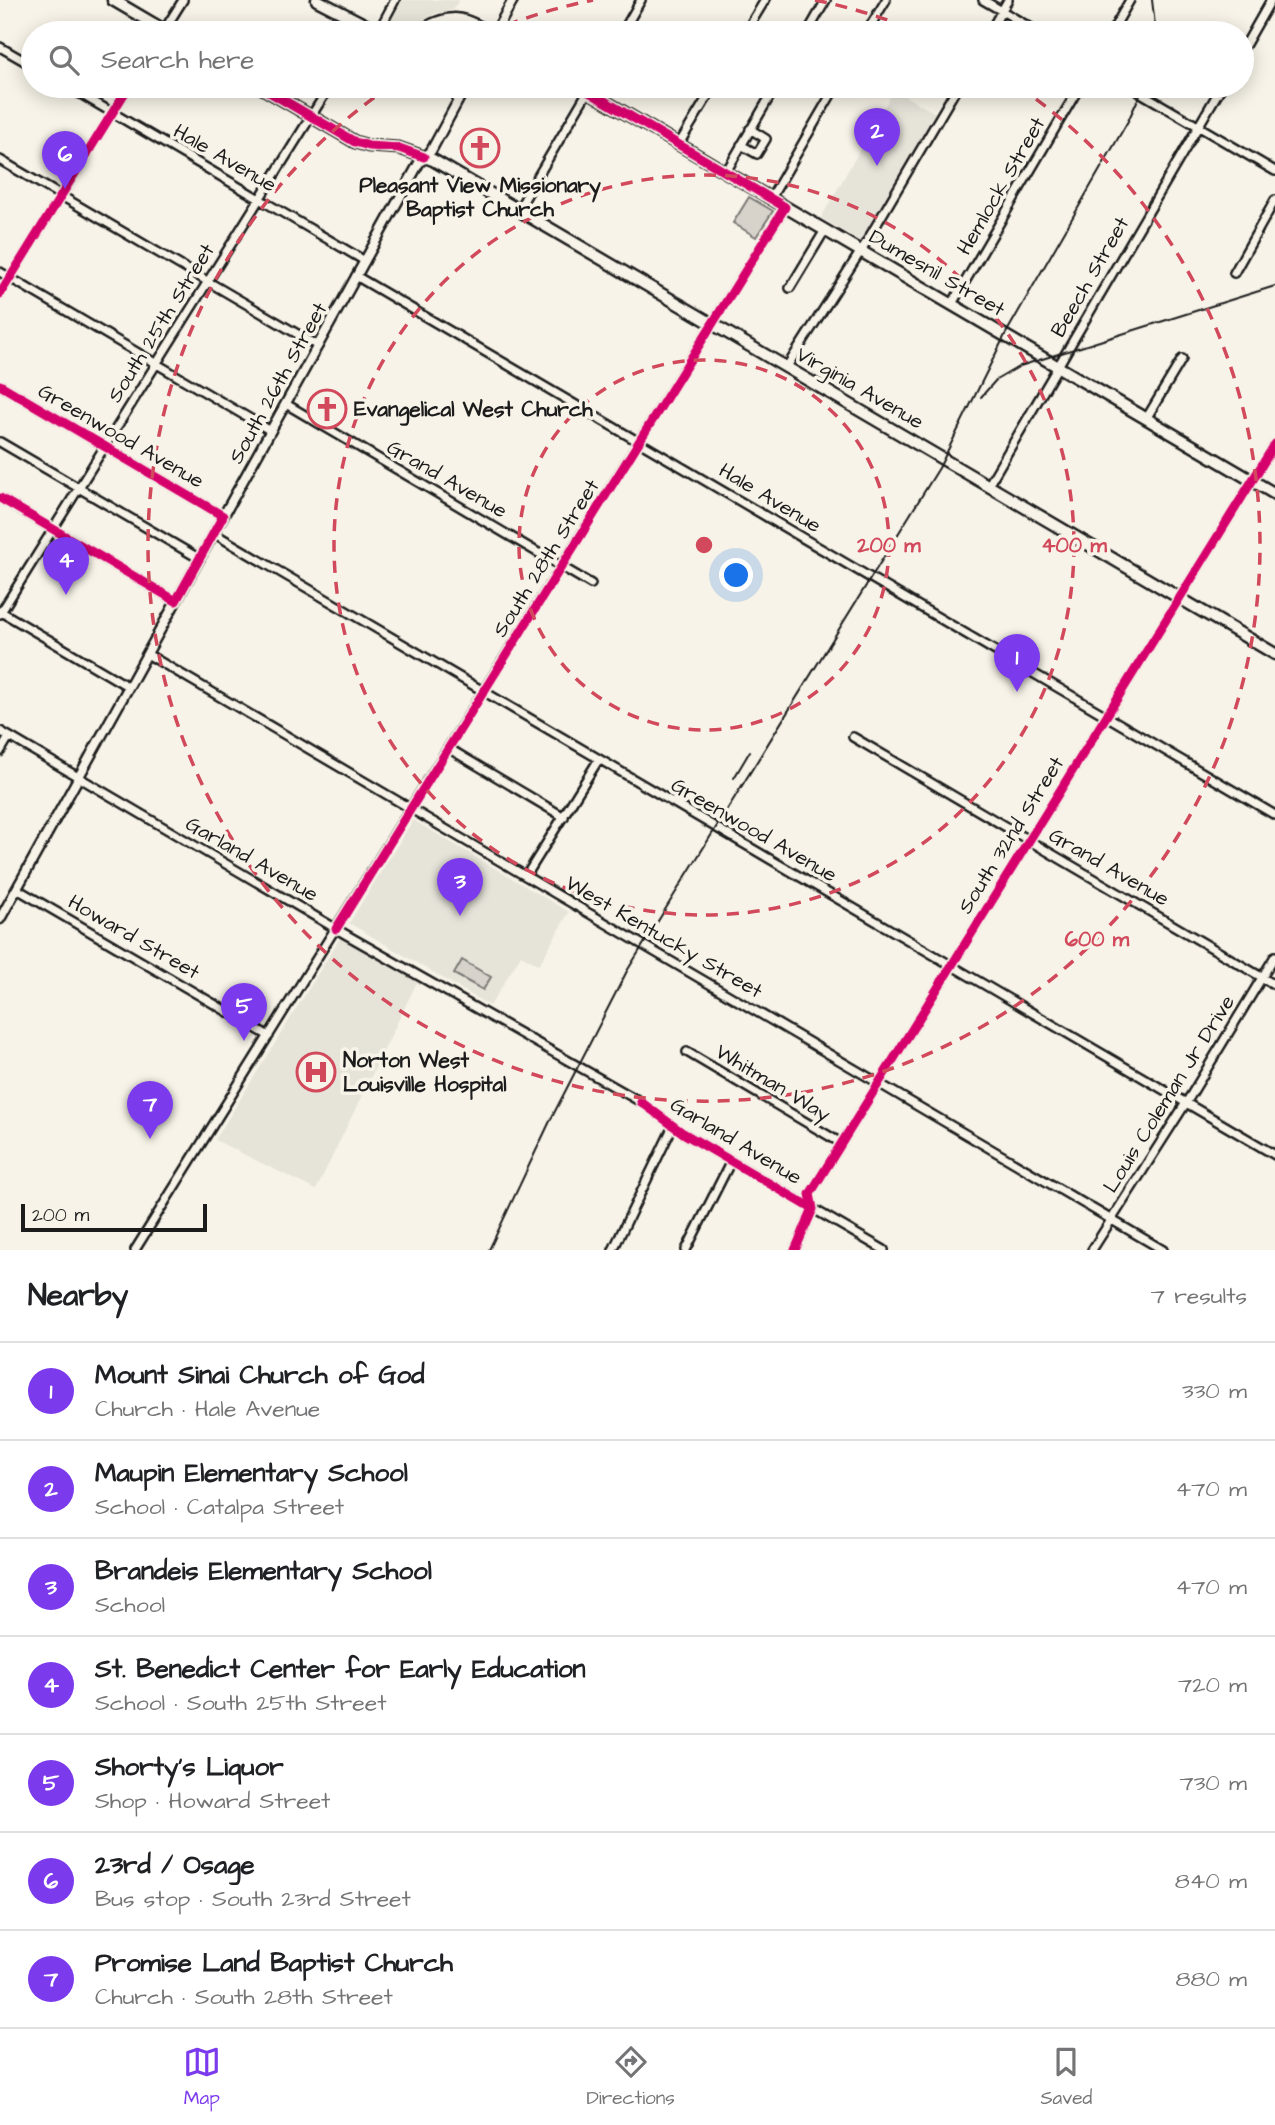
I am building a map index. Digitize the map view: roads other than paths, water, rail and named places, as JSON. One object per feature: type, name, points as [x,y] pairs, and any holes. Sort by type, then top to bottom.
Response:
[{"type":"main road","points":[[113,0],[147,21]]},
{"type":"main road","points":[[317,0],[350,21]]},
{"type":"main road","points":[[440,21],[457,18],[468,21]]},
{"type":"main road","name":"Virginia Avenue","points":[[279,98],[364,145],[399,148],[425,157],[1275,654]]},
{"type":"main road","name":"Dumesnil Street","points":[[603,98],[1275,494]]},
{"type":"street","points":[[171,21],[183,0]]},
{"type":"street","points":[[386,21],[396,0]]},
{"type":"street","points":[[500,21],[513,0]]},
{"type":"street","points":[[629,21],[641,0]]},
{"type":"street","points":[[752,21],[765,0]]},
{"type":"street","points":[[814,21],[826,0]]},
{"type":"street","points":[[873,21],[886,0]]},
{"type":"street","points":[[983,0],[1019,21]]},
{"type":"street","points":[[996,21],[1008,0]]},
{"type":"street","points":[[1118,21],[1130,0]]},
{"type":"street","points":[[1254,30],[1271,0]]},
{"type":"street","points":[[0,47],[21,59]]},
{"type":"street","name":"Hale Avenue","points":[[87,98],[365,261]]},
{"type":"street","points":[[0,294],[121,98]]},
{"type":"street","name":"South 25th Street","points":[[0,612],[322,98]]},
{"type":"street","name":"South 26th Street","points":[[0,919],[419,163],[430,151],[459,98]]},
{"type":"street","points":[[518,210],[580,98]]},
{"type":"street","points":[[679,144],[707,98]]},
{"type":"street","points":[[726,172],[769,98]]},
{"type":"street","points":[[771,198],[828,98]]},
{"type":"street","points":[[786,368],[860,251],[951,98]]},
{"type":"street","name":"Hemlock Street","points":[[952,304],[1073,98]]},
{"type":"street","points":[[1150,98],[1275,171]]},
{"type":"street","name":"Beech Street","points":[[988,486],[1215,98]]},
{"type":"street","points":[[741,145],[757,154],[766,139],[750,129]]},
{"type":"street","points":[[0,160],[318,346]]},
{"type":"street","points":[[1234,273],[1275,200]]},
{"type":"street","name":"South 28th Street","points":[[135,1250],[785,206]]},
{"type":"street","points":[[790,288],[825,230]]},
{"type":"street","points":[[0,272],[271,431]]},
{"type":"street","name":"Hale Avenue","points":[[356,276],[1275,815]]},
{"type":"street","points":[[1146,418],[1182,359]]},
{"type":"street","name":"Greenwood Avenue","points":[[0,385],[223,516]]},
{"type":"street","name":"Grand Avenue","points":[[286,404],[591,583]]},
{"type":"street","points":[[0,442],[200,559]]},
{"type":"street","name":"South 32nd Street","points":[[795,1250],[813,1209],[810,1194],[1275,444]]},
{"type":"street","points":[[0,498],[176,601]]},
{"type":"street","name":"Greenwood Avenue","points":[[215,534],[1275,1155]]},
{"type":"street","points":[[0,612],[129,687]]},
{"type":"street","name":"West Kentucky Street","points":[[147,654],[1163,1250]]},
{"type":"street","name":"Garland Avenue","points":[[0,731],[336,929],[641,1102],[673,1126],[884,1250]]},
{"type":"street","points":[[0,752],[9,737]]},
{"type":"street","name":"Grand Avenue","points":[[853,737],[1275,985]]},
{"type":"street","points":[[448,748],[564,817]]},
{"type":"street","points":[[526,876],[600,759]]},
{"type":"street","name":"Howard Street","points":[[17,888],[269,1036]]},
{"type":"street","name":"Louis Coleman Jr Drive","points":[[1092,1250],[1186,1103],[1275,956]]},
{"type":"street","name":"Whitman Way","points":[[687,1052],[841,1143]]},
{"type":"street","points":[[613,1250],[673,1126]]},
{"type":"street","points":[[686,1250],[731,1161]]},
{"type":"railway","points":[[1152,0],[1155,21]]},
{"type":"railway","points":[[489,1250],[551,1119],[627,971],[939,468],[1005,335],[1128,121],[1139,98]]},
{"type":"railway","points":[[981,397],[996,380],[1020,366],[1275,286]]},
{"type":"railway","points":[[734,778],[750,751]]},
{"type":"place","name":"Pleasant View Missionary Baptist Church","points":[[480,148]]},
{"type":"place","name":"Maupin Elementary School","points":[[877,166]]},
{"type":"place","name":"23rd / Osage","points":[[65,189]]},
{"type":"place","name":"Evangelical West Church","points":[[327,409]]},
{"type":"place","name":"St. Benedict Center for Early Education","points":[[66,595]]},
{"type":"place","name":"Mount Sinai Church of God","points":[[1017,692]]},
{"type":"place","name":"Brandeis Elementary School","points":[[460,916]]},
{"type":"place","name":"Shorty's Liquor","points":[[244,1041]]},
{"type":"place","name":"Norton West Louisville Hospital","points":[[316,1072]]},
{"type":"place","name":"Promise Land Baptist Church","points":[[150,1139]]}]
